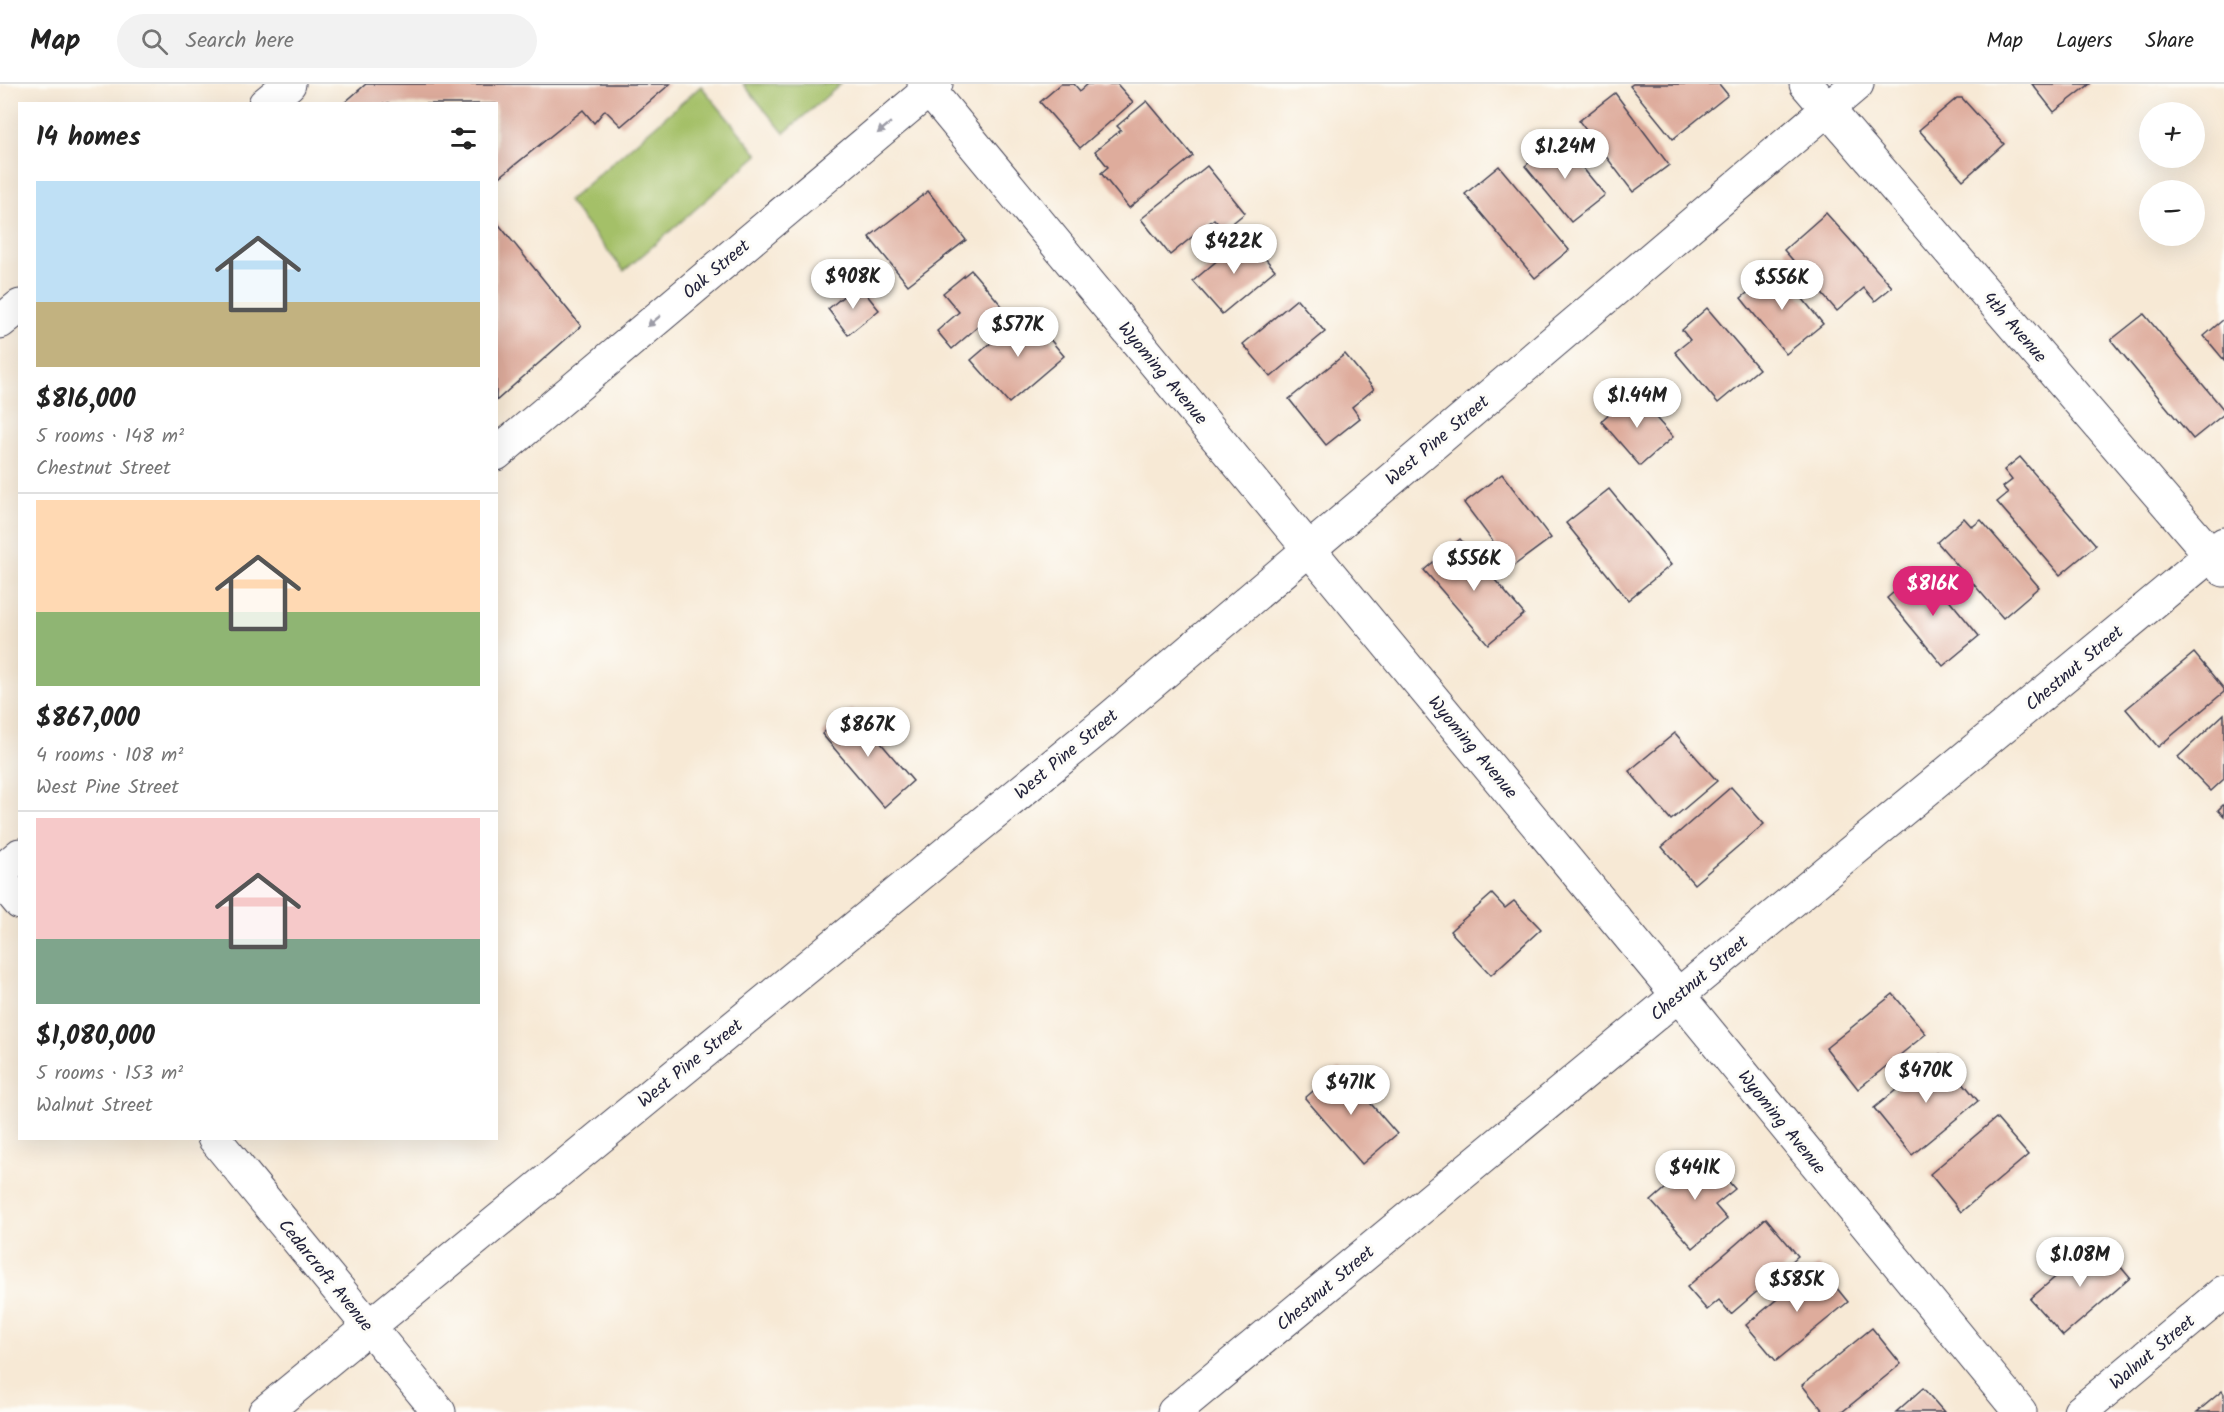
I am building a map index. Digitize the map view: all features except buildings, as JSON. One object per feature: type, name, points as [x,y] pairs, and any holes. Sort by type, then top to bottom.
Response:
[{"type":"street","points":[[267,102],[289,84]]},
{"type":"street","name":"4th Avenue","points":[[1806,84],[2220,556]]},
{"type":"street","name":"West Pine Street","points":[[265,1412],[1092,733],[1857,84]]},
{"type":"street","name":"Oak Street","points":[[498,452],[929,86]]},
{"type":"street","name":"Wyoming Avenue","points":[[929,86],[2020,1412]]},
{"type":"street","points":[[0,322],[18,308]]},
{"type":"street","name":"Chestnut Street","points":[[1174,1412],[1678,995],[2220,556]]},
{"type":"street","points":[[0,872],[18,857]]},
{"type":"street","points":[[0,879],[18,901]]},
{"type":"street","name":"Cedarcroft Avenue","points":[[216,1140],[439,1412]]},
{"type":"street","name":"Walnut Street","points":[[2080,1412],[2224,1292]]},
{"type":"green space","points":[[743,84],[841,84],[784,133]]},
{"type":"green space","points":[[701,86],[758,155],[624,271],[568,201]]}]
